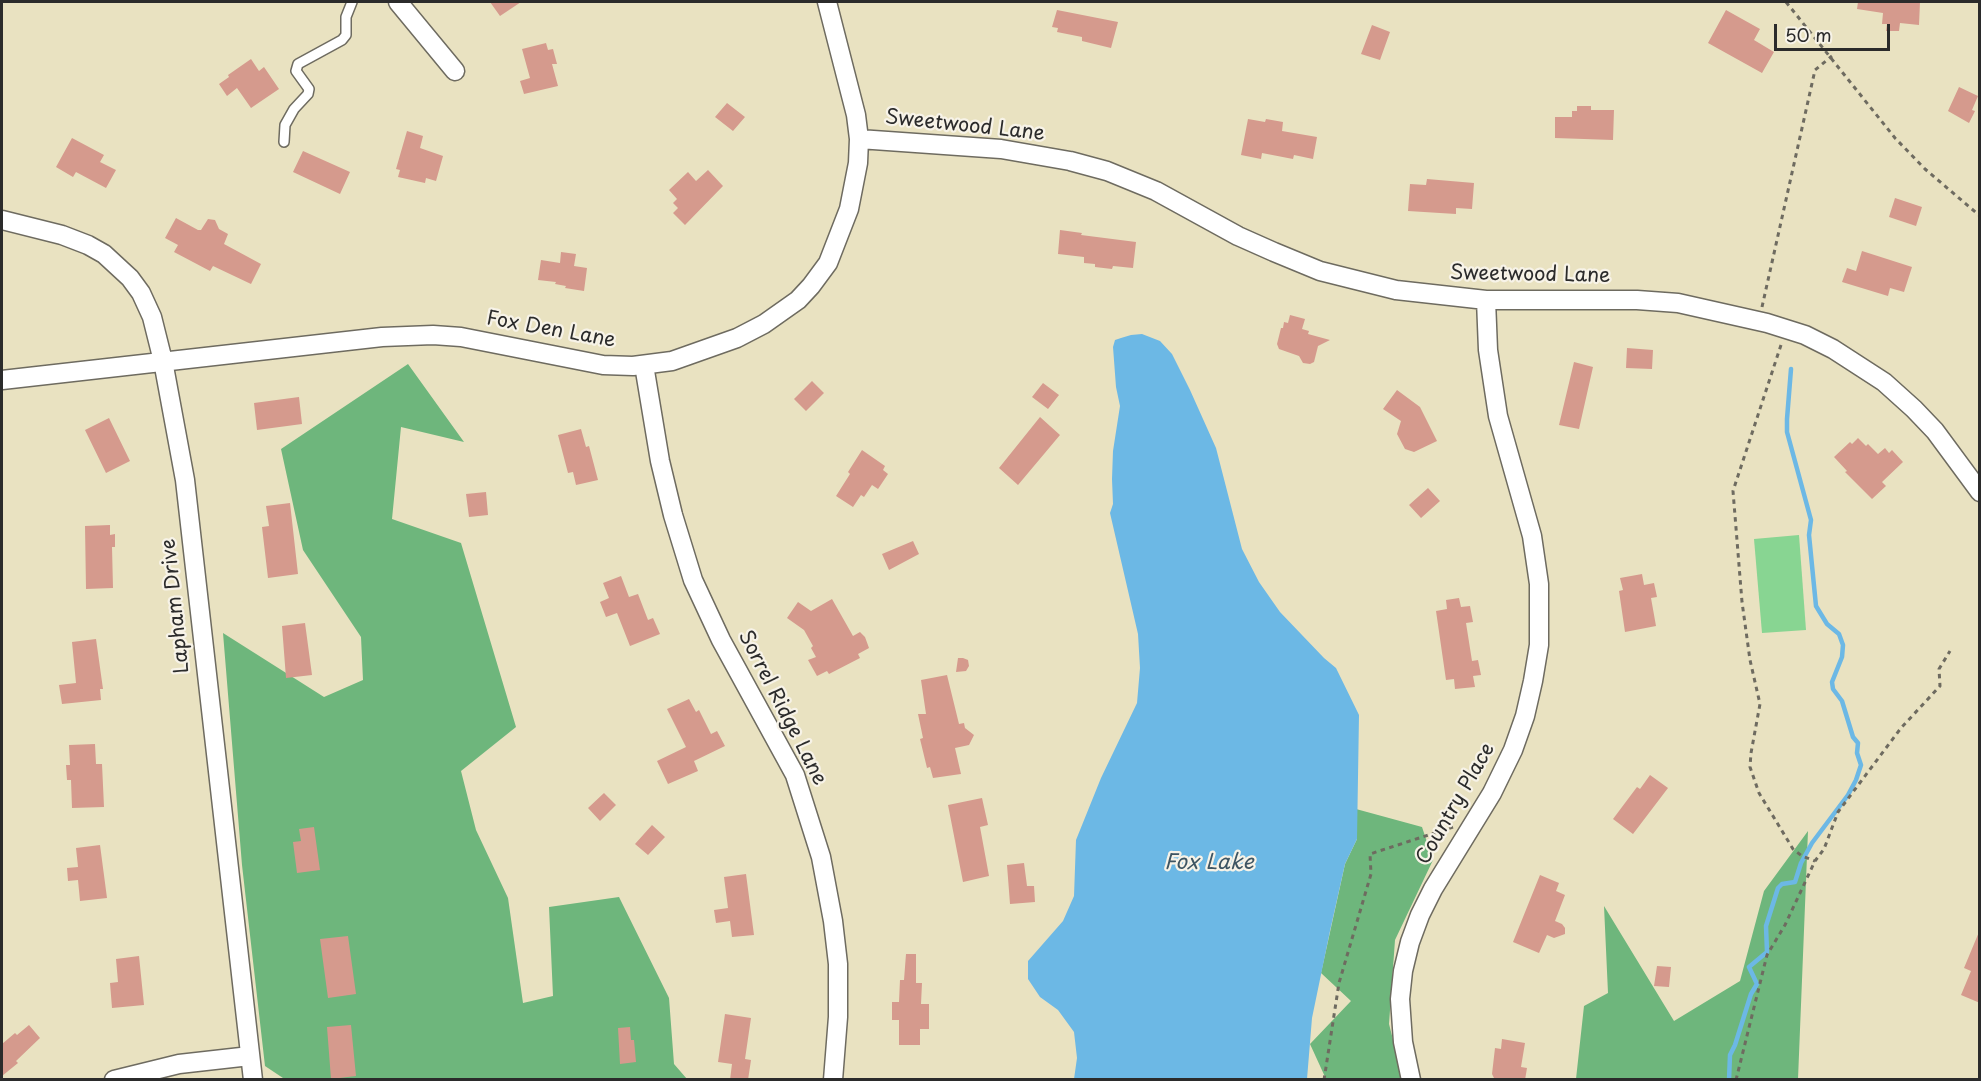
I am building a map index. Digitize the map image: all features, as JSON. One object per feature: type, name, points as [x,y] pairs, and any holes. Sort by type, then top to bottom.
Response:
[{"type":"street","points":[[398,2],[455,71]]},
{"type":"street","name":"Fox Den Lane","points":[[2,380],[382,337],[433,335],[461,337],[603,365],[644,365],[672,361],[737,338],[764,324],[798,300],[812,286],[828,262],[849,208],[858,163],[859,139],[856,115],[827,2]]},
{"type":"street","name":"Sweetwood Lane","points":[[859,139],[1001,149],[1070,161],[1107,171],[1156,191],[1238,236],[1320,271],[1396,290],[1486,300],[1677,303],[1787,329],[1833,349],[1884,382],[1935,431],[1980,492]]},
{"type":"street","name":"Lapham Drive","points":[[2,220],[62,235],[104,254],[130,278],[141,293],[152,317],[163,361],[184,480],[253,1080]]},
{"type":"street","name":"Country Place","points":[[1411,1080],[1403,1041],[1400,999],[1403,971],[1410,942],[1433,889],[1492,793],[1513,750],[1525,716],[1539,645],[1540,609],[1532,536],[1500,427],[1488,350],[1486,300]]},
{"type":"street","name":"Sorrel Ridge Lane","points":[[644,365],[665,482],[693,580],[721,640],[795,775],[821,857],[833,921],[838,964],[838,1017],[833,1080]]},
{"type":"street","points":[[114,1080],[179,1064],[250,1056]]},
{"type":"lane","points":[[284,142],[285,125],[308,94],[309,89],[296,70],[298,64],[342,40],[346,35],[346,17],[352,2]]},
{"type":"path","points":[[1786,2],[1832,56],[1895,138],[1925,169],[1980,216]]},
{"type":"path","points":[[1758,321],[1815,70],[1832,56]]},
{"type":"path","points":[[1787,329],[1733,491],[1742,602],[1750,660],[1760,704],[1750,767],[1759,793],[1793,849],[1802,856],[1815,861]]},
{"type":"path","points":[[1736,1080],[1767,956],[1785,925],[1815,861],[1824,849],[1838,812],[1901,728],[1940,686],[1940,669],[1950,651]]},
{"type":"path","points":[[1324,1080],[1339,983],[1371,874],[1370,854],[1476,819]]},
{"type":"green space","points":[[408,364],[464,442],[401,427],[392,519],[461,543],[516,727],[461,771],[476,830],[508,898],[523,1003],[553,996],[549,907],[619,897],[669,998],[674,1064],[687,1079],[286,1080],[265,1066],[242,865],[223,633],[324,697],[363,680],[361,637],[303,550],[281,449]]},
{"type":"green space","points":[[1799,535],[1806,630],[1762,633],[1754,539]]},
{"type":"green space","points":[[1356,809],[1422,827],[1433,860],[1395,940],[1389,1024],[1403,1079],[1326,1079],[1310,1044],[1351,1001],[1321,973],[1345,864],[1357,839]]},
{"type":"green space","points":[[1808,831],[1798,1079],[1576,1079],[1584,1006],[1608,993],[1604,906],[1674,1021],[1740,981],[1764,891]]},
{"type":"water","name":"Fox Lake","points":[[1142,334],[1160,341],[1172,354],[1190,390],[1216,448],[1242,549],[1259,582],[1280,612],[1336,668],[1359,715],[1357,839],[1345,864],[1330,931],[1312,1018],[1307,1079],[1074,1079],[1077,1058],[1074,1032],[1058,1010],[1040,997],[1028,979],[1028,961],[1063,921],[1074,896],[1076,840],[1101,778],[1137,703],[1140,668],[1138,634],[1110,513],[1113,504],[1113,451],[1120,406],[1113,347],[1115,340]]},
{"type":"building","points":[[490,2],[521,2],[500,16]]},
{"type":"building","points":[[1858,2],[1920,2],[1919,25],[1900,23],[1899,31],[1886,31],[1887,24],[1882,24],[1883,13],[1857,9]]},
{"type":"building","points":[[1057,10],[1118,22],[1111,48],[1082,41],[1082,37],[1057,32],[1058,28],[1052,27]]},
{"type":"building","points":[[1726,10],[1760,29],[1754,40],[1774,52],[1762,73],[1708,43]]},
{"type":"building","points":[[1372,25],[1390,32],[1380,60],[1361,54]]},
{"type":"building","points":[[546,43],[548,50],[553,49],[557,64],[552,64],[558,86],[524,94],[520,81],[530,78],[522,49]]},
{"type":"building","points":[[251,59],[259,71],[264,67],[279,89],[251,108],[237,88],[227,96],[219,84]]},
{"type":"building","points":[[1959,87],[1978,96],[1972,110],[1975,111],[1969,123],[1948,111]]},
{"type":"building","points":[[727,103],[745,117],[733,131],[715,117]]},
{"type":"building","points":[[1577,106],[1591,106],[1591,110],[1614,110],[1613,140],[1555,138],[1555,117],[1572,117],[1572,111],[1577,111]]},
{"type":"building","points":[[1248,119],[1283,122],[1282,131],[1317,137],[1313,159],[1294,155],[1293,159],[1262,153],[1261,159],[1241,155]]},
{"type":"building","points":[[407,131],[423,136],[420,148],[443,156],[436,181],[426,178],[425,183],[398,177],[400,170],[396,169]]},
{"type":"building","points":[[72,138],[104,155],[100,162],[116,170],[106,188],[76,172],[73,177],[56,167]]},
{"type":"building","points":[[303,151],[350,172],[340,194],[293,172]]},
{"type":"building","points":[[708,170],[723,186],[685,225],[673,213],[678,208],[673,203],[677,199],[669,190],[688,172],[696,181]]},
{"type":"building","points":[[1427,179],[1474,183],[1472,209],[1456,208],[1456,214],[1408,211],[1410,184],[1426,185]]},
{"type":"building","points":[[1895,198],[1922,207],[1916,226],[1889,217]]},
{"type":"building","points":[[176,218],[198,230],[201,230],[208,219],[215,220],[219,229],[228,234],[224,244],[261,264],[251,284],[213,266],[210,271],[174,252],[178,245],[165,238]]},
{"type":"building","points":[[1060,230],[1136,242],[1133,268],[1095,267],[1095,264],[1084,263],[1084,257],[1058,254]]},
{"type":"building","points":[[1862,251],[1912,267],[1904,292],[1890,288],[1888,296],[1842,282],[1847,268],[1856,271]]},
{"type":"building","points":[[561,252],[576,254],[574,266],[587,268],[584,291],[565,288],[566,286],[555,284],[556,282],[538,280],[541,260],[560,263]]},
{"type":"building","points":[[1290,315],[1305,319],[1302,329],[1309,331],[1308,334],[1330,340],[1318,346],[1314,362],[1310,364],[1303,363],[1299,356],[1279,349],[1277,344],[1281,328],[1284,322],[1288,323]]},
{"type":"building","points":[[1627,348],[1653,350],[1652,369],[1626,368]]},
{"type":"building","points":[[1574,362],[1593,367],[1579,429],[1559,425]]},
{"type":"building","points":[[812,381],[824,393],[806,411],[794,399]]},
{"type":"building","points":[[1043,383],[1059,395],[1048,409],[1032,397]]},
{"type":"building","points":[[1397,390],[1420,407],[1437,441],[1414,452],[1405,449],[1397,434],[1401,421],[1383,409]]},
{"type":"building","points":[[299,397],[302,424],[257,430],[254,403]]},
{"type":"building","points":[[1040,417],[1060,435],[1018,485],[999,468]]},
{"type":"building","points":[[109,418],[130,461],[106,473],[85,430]]},
{"type":"building","points":[[581,429],[586,447],[589,446],[598,480],[576,485],[573,472],[568,473],[558,435]]},
{"type":"building","points":[[1858,438],[1878,454],[1885,448],[1889,453],[1892,450],[1903,462],[1882,482],[1886,486],[1872,499],[1845,472],[1847,471],[1834,457],[1850,442],[1852,444]]},
{"type":"building","points":[[862,450],[885,466],[883,470],[888,474],[878,489],[872,485],[853,507],[836,496]]},
{"type":"building","points":[[1428,488],[1440,501],[1421,518],[1409,505]]},
{"type":"building","points":[[486,492],[488,515],[469,517],[466,494]]},
{"type":"building","points":[[290,503],[298,574],[268,578],[262,527],[269,526],[266,506]]},
{"type":"building","points":[[110,525],[110,535],[115,534],[115,547],[112,547],[113,588],[86,589],[85,526]]},
{"type":"building","points":[[913,541],[919,554],[889,570],[882,554]]},
{"type":"building","points":[[1642,574],[1644,585],[1654,583],[1657,597],[1651,598],[1656,626],[1625,632],[1619,591],[1623,590],[1620,578]]},
{"type":"building","points":[[621,576],[629,597],[638,594],[648,620],[653,618],[660,634],[630,646],[617,613],[606,617],[600,602],[609,598],[603,583]]},
{"type":"building","points":[[1459,598],[1461,607],[1470,606],[1473,622],[1466,623],[1472,661],[1478,660],[1481,675],[1473,676],[1475,687],[1455,689],[1454,679],[1446,680],[1436,611],[1447,609],[1446,600]]},
{"type":"building","points":[[832,599],[853,636],[860,632],[865,637],[869,648],[858,654],[860,658],[829,674],[827,671],[817,676],[808,660],[816,657],[811,648],[813,646],[804,630],[787,618],[798,602],[811,611]]},
{"type":"building","points":[[305,623],[312,675],[286,678],[282,626]]},
{"type":"building","points":[[96,639],[103,689],[100,689],[101,700],[62,704],[59,685],[76,683],[72,642]]},
{"type":"building","points":[[958,658],[968,660],[969,666],[966,671],[956,672]]},
{"type":"building","points":[[947,675],[959,724],[964,723],[965,728],[974,735],[969,745],[955,748],[961,774],[933,778],[930,767],[927,768],[920,739],[923,738],[918,714],[926,714],[921,680]]},
{"type":"building","points":[[689,699],[696,712],[699,710],[711,734],[717,731],[725,746],[694,761],[698,771],[668,784],[657,761],[686,747],[667,709]]},
{"type":"building","points":[[95,744],[96,764],[102,764],[104,807],[72,808],[71,780],[67,780],[66,765],[70,765],[69,745]]},
{"type":"building","points":[[1650,775],[1668,788],[1633,834],[1613,819],[1637,787],[1640,789]]},
{"type":"building","points":[[604,793],[616,805],[600,821],[588,808]]},
{"type":"building","points":[[982,798],[988,825],[980,827],[989,876],[963,882],[948,805]]},
{"type":"building","points":[[652,825],[665,837],[648,855],[635,844]]},
{"type":"building","points":[[314,827],[320,870],[297,873],[293,842],[301,841],[299,829]]},
{"type":"building","points":[[100,845],[107,898],[80,901],[78,880],[68,881],[67,868],[78,867],[76,848]]},
{"type":"building","points":[[1024,863],[1027,886],[1034,886],[1035,902],[1010,904],[1007,865]]},
{"type":"building","points":[[746,874],[754,935],[732,937],[730,921],[716,923],[714,910],[728,908],[724,877]]},
{"type":"building","points":[[1540,875],[1559,883],[1556,891],[1565,895],[1555,921],[1562,924],[1565,934],[1554,938],[1547,935],[1539,953],[1513,942]]},
{"type":"building","points":[[1979,932],[1980,1003],[1961,995],[1971,971],[1964,968]]},
{"type":"building","points":[[348,936],[356,994],[328,998],[320,939]]},
{"type":"building","points":[[906,954],[916,954],[916,983],[922,983],[921,1004],[929,1004],[929,1029],[920,1029],[920,1045],[899,1045],[899,1020],[892,1020],[892,1002],[899,1002],[900,980],[904,980]]},
{"type":"building","points":[[139,956],[144,1005],[112,1008],[110,983],[118,982],[116,959]]},
{"type":"building","points":[[1657,966],[1671,967],[1669,987],[1654,986]]},
{"type":"building","points":[[725,1014],[751,1018],[745,1059],[751,1060],[748,1080],[730,1080],[732,1064],[718,1062]]},
{"type":"building","points":[[29,1025],[40,1038],[16,1061],[18,1063],[2,1076],[2,1044]]},
{"type":"building","points":[[351,1025],[356,1076],[331,1079],[327,1027]]},
{"type":"building","points":[[630,1027],[636,1062],[620,1064],[618,1028]]},
{"type":"building","points":[[1502,1039],[1525,1043],[1521,1067],[1527,1068],[1525,1080],[1495,1080],[1492,1074],[1495,1048],[1501,1049]]},
{"type":"waterway","points":[[1729,1080],[1730,1055],[1751,994],[1757,984],[1749,967],[1767,952],[1766,926],[1778,888],[1782,884],[1795,882],[1801,863],[1812,843],[1848,795],[1861,765],[1857,753],[1858,743],[1853,737],[1842,701],[1833,689],[1832,682],[1842,657],[1843,645],[1839,634],[1827,624],[1816,606],[1809,535],[1811,520],[1787,432],[1791,369]]}]
